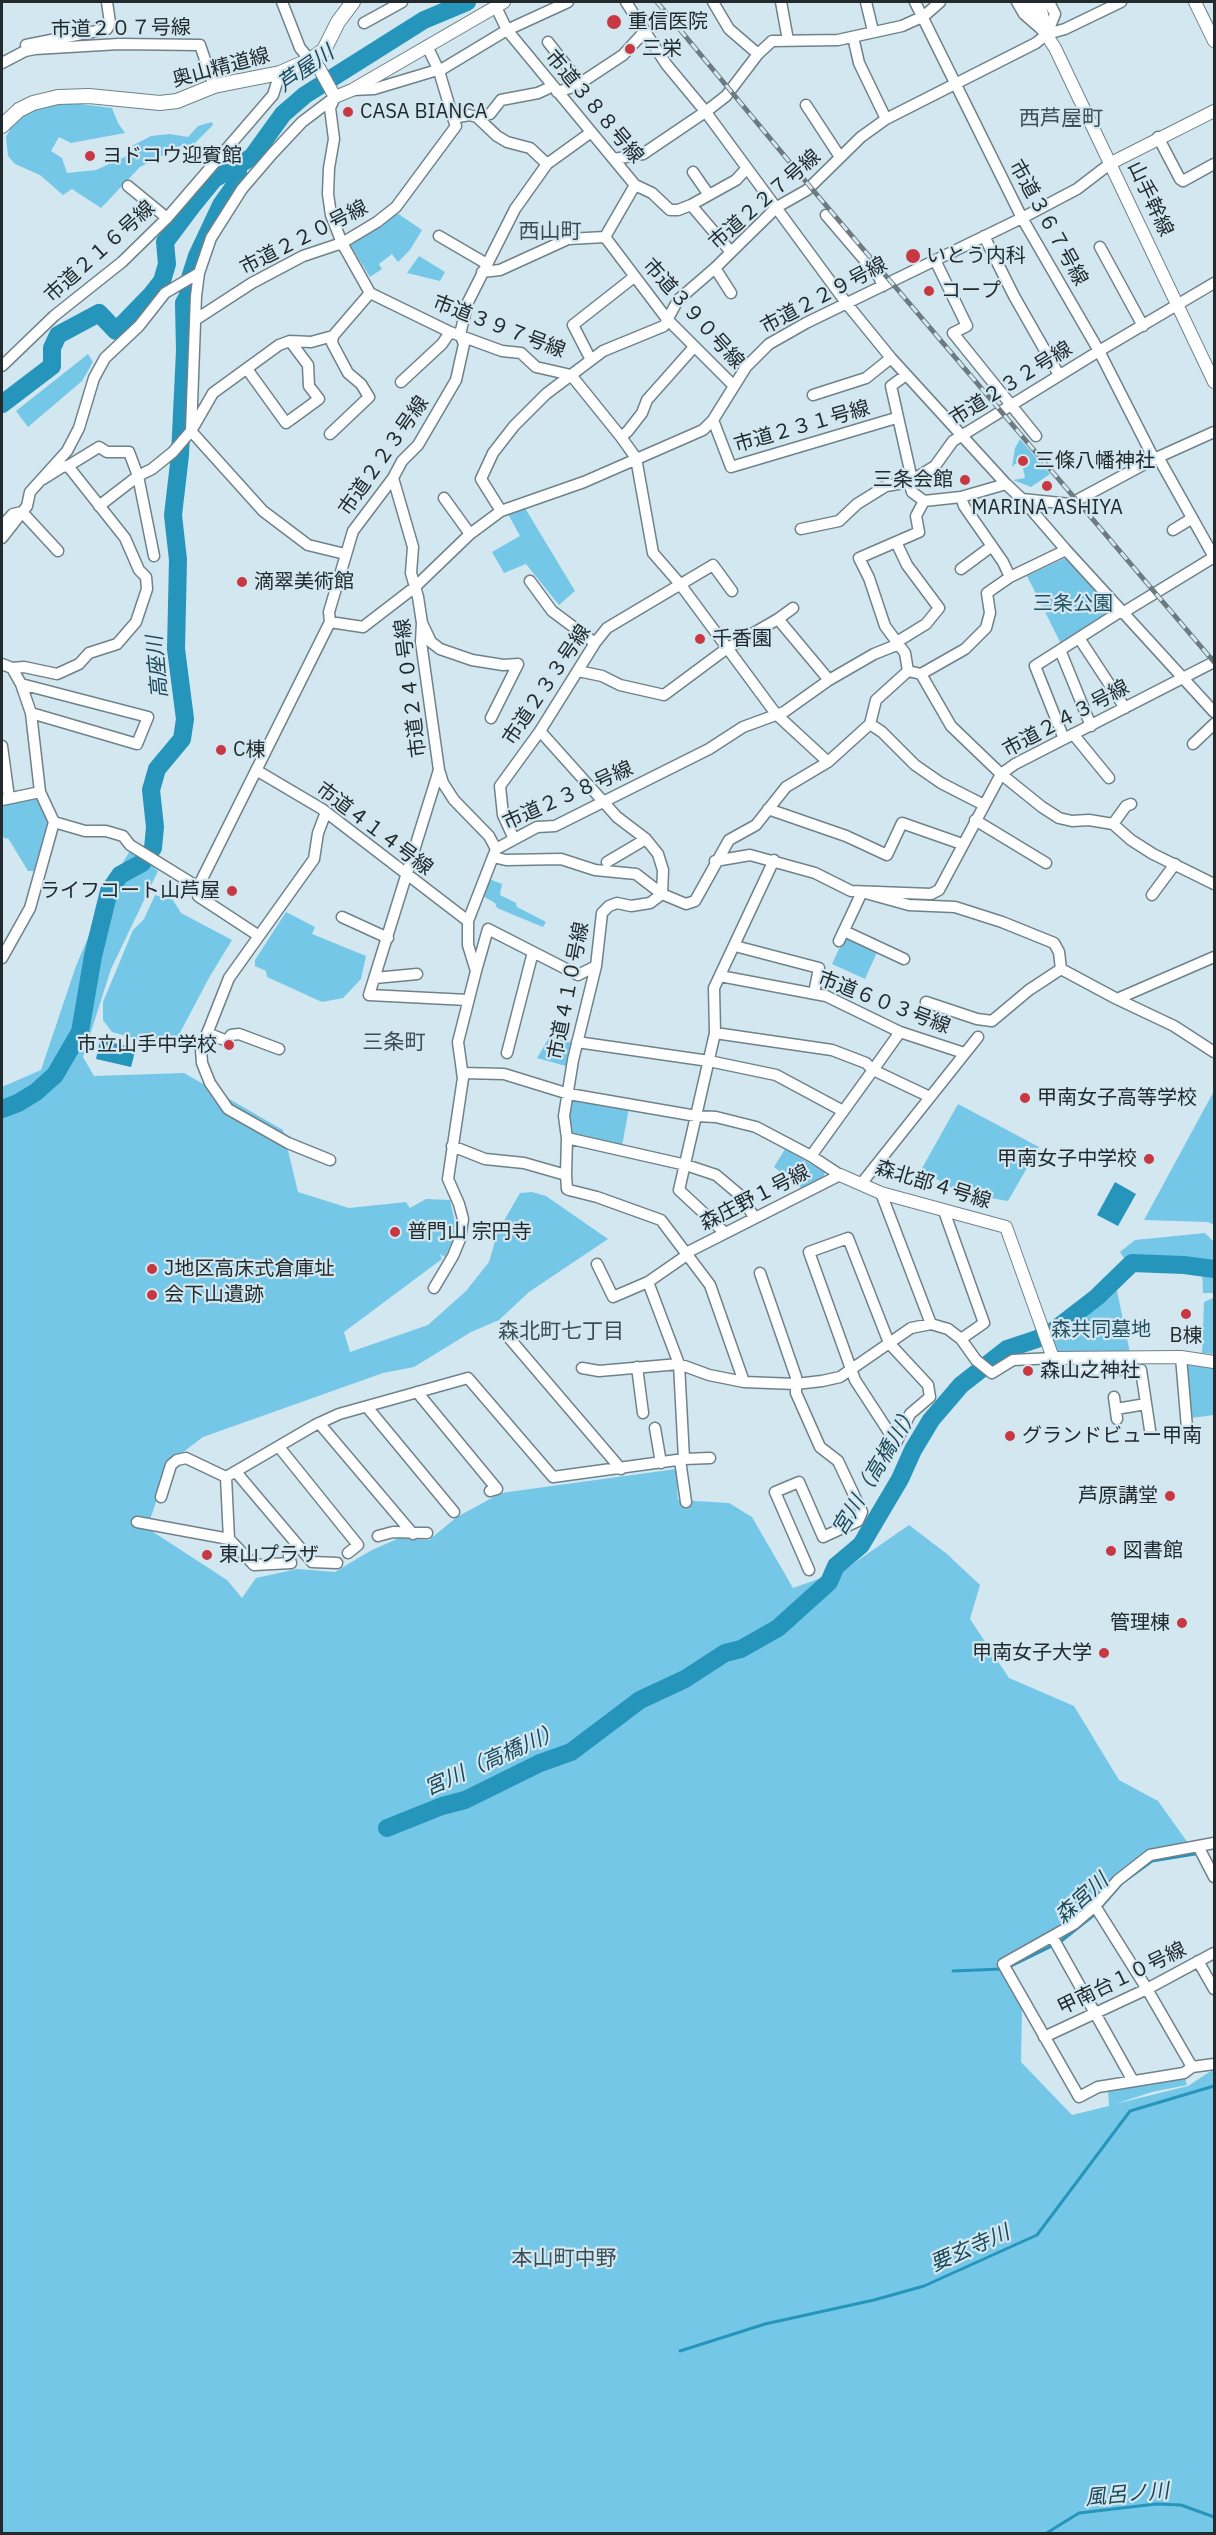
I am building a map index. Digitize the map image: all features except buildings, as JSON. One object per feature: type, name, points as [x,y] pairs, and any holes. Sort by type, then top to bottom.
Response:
[{"type":"main road","name":"奥山精道線","points":[[2,126],[19,110],[33,103],[58,97],[89,96],[160,103],[177,101],[214,87],[314,64],[338,22],[353,2]]},
{"type":"street","points":[[25,51],[26,44],[107,29],[110,24],[107,2]]},
{"type":"street","points":[[99,506],[173,452],[189,433],[213,393],[279,345],[290,341],[311,342],[333,336],[370,293],[342,243],[331,215],[328,194],[334,139],[330,108],[334,95],[314,64],[300,48],[282,2]]},
{"type":"street","points":[[364,23],[402,2]]},
{"type":"street","points":[[345,554],[308,545],[263,512],[189,433],[197,275],[211,238],[242,189],[302,122],[334,95],[352,90],[374,89],[439,71],[507,30],[568,2]]},
{"type":"street","points":[[626,2],[666,64],[705,111],[847,304],[891,358],[1215,712]]},
{"type":"street","points":[[714,2],[729,29],[758,54]]},
{"type":"street","points":[[781,2],[788,40]]},
{"type":"street","points":[[866,2],[873,31]]},
{"type":"street","name":"市道３６７号線","points":[[915,2],[924,16],[1022,218],[1214,557]]},
{"type":"street","points":[[614,159],[643,154],[726,96],[758,54],[772,41],[838,40],[902,26],[924,16],[940,2]]},
{"type":"street","points":[[1017,2],[1024,14],[1047,33],[1055,14],[1049,2]]},
{"type":"street","name":"山手幹線","points":[[1025,2],[1047,33],[1178,305],[1211,364],[1215,381]]},
{"type":"street","name":"山手幹線","points":[[1039,2],[1047,33]]},
{"type":"street","name":"市道２２７号線","points":[[501,511],[481,479],[492,455],[514,426],[546,394],[603,351],[664,326],[678,300],[715,268],[777,207],[807,189],[861,137],[886,119],[1036,43],[1047,33],[1065,29],[1121,2]]},
{"type":"street","points":[[1195,2],[1215,41]]},
{"type":"street","points":[[352,90],[500,4]]},
{"type":"street","name":"市道３８８号線","points":[[500,4],[507,30],[635,185],[652,193],[670,210],[678,210],[691,205]]},
{"type":"street","points":[[477,117],[490,114],[501,100],[580,83],[623,55],[645,31]]},
{"type":"street","points":[[853,36],[859,63],[886,119]]},
{"type":"street","points":[[548,42],[580,83]]},
{"type":"street","name":"市道２０７号線","points":[[2,63],[25,51],[119,44],[200,45],[214,87]]},
{"type":"street","points":[[427,46],[439,71],[453,118],[470,115],[477,117],[497,136],[507,142],[531,148],[547,164]]},
{"type":"street","name":"市道２１６号線","points":[[2,366],[54,316],[122,261],[167,218],[273,95],[280,73]]},
{"type":"street","points":[[806,105],[840,157]]},
{"type":"street","name":"市道２２９号線","points":[[330,622],[363,627],[415,587],[470,534],[501,511],[584,482],[703,430],[713,420],[746,367],[769,344],[806,323],[1022,218],[1077,189],[1111,163],[1158,137],[1215,111]]},
{"type":"street","name":"市道２２０号線","points":[[195,320],[252,283],[293,261],[342,243],[377,222],[396,207],[456,126],[453,118]]},
{"type":"street","name":"市道２２３号線","points":[[198,886],[330,622],[329,612],[353,531],[393,478],[402,461],[418,445],[456,380],[464,344],[455,333],[468,302],[515,209],[547,164],[590,133]]},
{"type":"street","points":[[1158,137],[1183,181],[1215,164]]},
{"type":"street","points":[[731,252],[691,205],[736,180],[747,168]]},
{"type":"street","points":[[693,172],[709,195]]},
{"type":"street","points":[[440,236],[485,268],[500,270],[568,239],[605,237],[635,185]]},
{"type":"street","points":[[128,186],[167,218]]},
{"type":"street","points":[[826,215],[879,277],[883,286]]},
{"type":"street","points":[[984,236],[1014,296],[1059,375]]},
{"type":"street","name":"市道３９０号線","points":[[605,237],[667,319],[733,385]]},
{"type":"street","points":[[1100,247],[1143,326]]},
{"type":"street","points":[[935,260],[967,326],[953,333],[1036,436]]},
{"type":"street","points":[[715,268],[731,293]]},
{"type":"street","points":[[2,538],[22,512],[30,492],[67,451],[79,428],[94,378],[105,358],[139,326],[165,293],[197,275]]},
{"type":"street","points":[[591,360],[573,325],[634,278]]},
{"type":"street","name":"市道２３２号線","points":[[801,530],[839,521],[857,504],[886,486],[909,482],[935,466],[953,441],[1215,283]]},
{"type":"street","name":"市道３９７号線","points":[[370,293],[455,333],[502,351],[521,353],[536,367],[571,375],[636,458],[653,553],[680,584],[776,714],[828,762]]},
{"type":"street","points":[[401,382],[455,333]]},
{"type":"street","points":[[330,434],[369,397],[348,373],[333,343],[333,336]]},
{"type":"street","points":[[247,369],[286,423],[319,399],[309,386],[308,365],[290,341]]},
{"type":"street","points":[[621,436],[628,431],[647,400],[694,346]]},
{"type":"street","points":[[813,395],[866,378],[891,358]]},
{"type":"street","points":[[906,375],[891,386],[896,418],[911,476],[909,482],[912,492],[924,501],[961,497],[1006,484]]},
{"type":"street","name":"市道２３１号線","points":[[713,420],[731,467],[896,418]]},
{"type":"street","points":[[1022,499],[1070,504],[1156,458],[1215,432]]},
{"type":"street","points":[[43,479],[99,447],[107,452],[129,452],[138,476],[146,514],[154,556],[138,476]]},
{"type":"street","points":[[7,666],[57,674],[79,664],[89,653],[117,644],[136,622],[147,590],[146,577],[139,570],[125,538],[68,466]]},
{"type":"street","name":"市道２４０号線","points":[[393,478],[413,547],[411,573],[422,623],[421,642],[439,770],[369,995],[468,1000]]},
{"type":"street","points":[[961,497],[964,506],[1010,577]]},
{"type":"street","points":[[444,498],[470,534]]},
{"type":"street","points":[[908,671],[899,644],[885,626],[869,578],[859,558],[919,532],[916,516],[924,501]]},
{"type":"street","points":[[2,526],[13,514],[22,512]]},
{"type":"street","points":[[22,512],[58,551]]},
{"type":"street","points":[[1173,530],[1191,519]]},
{"type":"street","name":"市道２３８号線","points":[[476,971],[468,945],[468,921],[495,853],[537,826],[555,826],[709,749],[743,727],[784,712],[829,680],[874,654],[899,644],[900,640],[926,624],[939,608],[907,565],[896,542]]},
{"type":"street","points":[[961,569],[992,546]]},
{"type":"street","points":[[908,671],[921,674],[965,649],[986,628],[990,613],[987,593],[1010,577],[1066,550]]},
{"type":"street","points":[[1109,778],[1069,736],[1035,666],[1214,557]]},
{"type":"street","name":"市道２３３号線","points":[[514,839],[503,815],[500,786],[540,731],[606,628],[713,565],[732,591]]},
{"type":"street","points":[[530,580],[552,611],[595,643]]},
{"type":"street","points":[[578,671],[602,676],[620,685],[663,695],[726,649],[794,608]]},
{"type":"street","points":[[778,619],[829,680]]},
{"type":"street","points":[[422,623],[431,642],[440,649],[472,660],[518,664],[491,718]]},
{"type":"street","points":[[1079,638],[1125,708]]},
{"type":"street","points":[[1060,650],[1090,726]]},
{"type":"street","name":"市道２４３号線","points":[[715,861],[750,855],[815,873],[851,891],[930,894],[939,890],[1001,774],[1015,764],[1215,662]]},
{"type":"street","points":[[2,958],[30,908],[54,822],[40,792],[31,713],[21,684],[7,666]]},
{"type":"street","points":[[439,770],[443,783],[454,800],[489,836],[495,853],[506,861],[561,860],[595,870],[636,874],[662,894],[686,904],[695,901],[715,861],[729,840],[756,825],[786,787],[828,762],[870,724],[876,700],[908,671]]},
{"type":"street","points":[[921,674],[951,726],[1001,774],[1059,818],[1113,824],[1131,840],[1215,884]]},
{"type":"street","points":[[21,684],[148,717],[137,744],[31,713]]},
{"type":"street","points":[[870,724],[882,732],[915,765],[941,783],[984,805]]},
{"type":"street","points":[[1193,744],[1215,724]]},
{"type":"street","points":[[540,731],[617,817],[646,839],[658,854],[663,870],[662,894]]},
{"type":"street","points":[[2,746],[5,799],[40,792]]},
{"type":"street","name":"市道４１４号線","points":[[256,770],[326,812],[406,876],[468,921]]},
{"type":"street","points":[[1113,824],[1126,806],[1131,804]]},
{"type":"street","points":[[768,809],[846,837],[887,855],[902,823],[962,844]]},
{"type":"street","points":[[326,812],[318,832],[314,859],[229,978],[201,1049],[202,1063],[210,1083],[228,1109],[288,1143],[330,1160]]},
{"type":"street","points":[[975,820],[1046,863]]},
{"type":"street","points":[[54,822],[85,831],[106,831],[123,836],[137,850],[198,886],[198,896],[259,936]]},
{"type":"street","points":[[607,862],[646,839]]},
{"type":"street","points":[[724,1232],[679,1190],[715,1033],[714,988],[774,860]]},
{"type":"street","points":[[1152,896],[1175,864]]},
{"type":"street","points":[[839,942],[862,892],[909,905],[955,907],[1002,922],[1053,943],[1059,952],[1061,969]]},
{"type":"street","name":"市道４１０号線","points":[[566,1175],[567,1138],[564,1116],[596,966],[602,913],[609,906],[617,903],[631,906],[650,903],[662,894]]},
{"type":"street","points":[[342,917],[388,938]]},
{"type":"street","points":[[434,1288],[441,1279],[460,1239],[463,1219],[448,1179],[462,1073],[458,1042],[488,929],[578,975],[596,966]]},
{"type":"street","points":[[844,931],[904,959]]},
{"type":"street","points":[[735,946],[819,968],[814,993]]},
{"type":"street","points":[[507,1053],[533,952]]},
{"type":"street","points":[[1118,999],[1215,957]]},
{"type":"street","points":[[1061,969],[1174,1026],[1215,1052]]},
{"type":"street","points":[[926,1002],[977,1019],[992,1021],[1029,990],[1061,969]]},
{"type":"street","points":[[375,978],[417,974]]},
{"type":"street","name":"市道６０３号線","points":[[720,976],[826,996],[900,1032],[964,1053]]},
{"type":"street","points":[[811,1156],[900,1032]]},
{"type":"street","points":[[207,1033],[227,1041],[231,1035],[239,1034],[279,1049]]},
{"type":"street","points":[[715,1033],[832,1050],[866,1063],[873,1070],[930,1097]]},
{"type":"street","name":"森北部４号線","points":[[978,1037],[861,1184],[881,1193],[1006,1227],[1051,1355]]},
{"type":"street","points":[[578,1042],[709,1060],[776,1075],[843,1111]]},
{"type":"street","points":[[462,1073],[504,1074],[568,1094],[696,1116],[716,1117],[756,1127],[811,1156],[840,1175],[861,1184]]},
{"type":"street","points":[[567,1138],[686,1165],[716,1175],[741,1196],[754,1217]]},
{"type":"street","points":[[452,1146],[485,1158],[524,1163],[566,1175],[569,1190],[597,1197],[661,1220],[710,1285],[744,1382]]},
{"type":"street","name":"森庄野１号線","points":[[597,1264],[615,1302],[724,1232],[840,1175]]},
{"type":"street","points":[[881,1193],[931,1324]]},
{"type":"street","points":[[944,1211],[984,1323],[961,1339]]},
{"type":"street","points":[[848,1238],[889,1343],[928,1385],[930,1397],[910,1414],[896,1443],[855,1380],[852,1369],[809,1252],[848,1238]]},
{"type":"street","points":[[760,1273],[796,1377],[796,1393],[820,1447],[838,1461],[862,1512],[858,1521],[823,1537],[799,1482],[775,1492],[809,1570]]},
{"type":"street","points":[[648,1282],[679,1364],[682,1460],[686,1502]]},
{"type":"street","points":[[582,1368],[599,1371],[679,1364],[709,1375],[744,1382],[796,1384],[840,1377],[911,1328],[931,1324],[948,1329],[961,1339],[976,1360],[992,1373],[1013,1360],[1051,1355],[1080,1358],[1180,1357],[1215,1362]]},
{"type":"street","points":[[510,1339],[621,1469]]},
{"type":"street","points":[[1180,1357],[1187,1428]]},
{"type":"street","points":[[1080,1358],[1081,1369],[1141,1370],[1150,1430]]},
{"type":"street","points":[[637,1366],[643,1413]]},
{"type":"street","points":[[231,1474],[339,1414],[468,1378],[553,1477],[710,1458]]},
{"type":"street","points":[[417,1392],[497,1489],[490,1491]]},
{"type":"street","points":[[1114,1396],[1116,1414],[1146,1404]]},
{"type":"street","points":[[367,1407],[453,1512]]},
{"type":"street","points":[[319,1424],[412,1534]]},
{"type":"street","points":[[655,1428],[661,1463]]},
{"type":"street","points":[[279,1447],[358,1545],[348,1553]]},
{"type":"street","points":[[161,1497],[171,1465],[177,1460],[186,1458],[231,1474],[312,1562],[337,1563]]},
{"type":"street","points":[[229,1539],[231,1474]]},
{"type":"street","points":[[137,1522],[229,1539],[254,1565],[291,1563],[289,1556]]},
{"type":"street","points":[[378,1536],[393,1532],[427,1533]]},
{"type":"street","points":[[1215,1842],[1150,1855],[1118,1880],[1095,1906],[1074,1924],[1004,1964],[1079,2097],[1098,2087],[1184,2073],[1192,2067],[1215,2064]]},
{"type":"street","points":[[1198,1846],[1215,1877]]},
{"type":"street","points":[[1095,1906],[1192,2067]]},
{"type":"street","points":[[1053,1938],[1133,2081]]},
{"type":"street","name":"甲南台１０号線","points":[[1044,2037],[1147,1989],[1215,1953]]},
{"type":"street","points":[[1198,1961],[1215,1989]]},
{"type":"green space","points":[[56,101],[112,108],[125,133],[71,143],[59,137],[51,151],[62,158],[67,173],[96,170],[129,155],[130,147],[151,136],[170,134],[188,137],[198,126],[212,122],[213,125],[193,145],[174,147],[140,167],[101,208],[72,189],[63,195],[40,175],[15,164],[8,156],[6,137],[16,118]]},
{"type":"green space","points":[[397,213],[422,230],[410,250],[398,262],[392,254],[379,264],[382,269],[370,277],[349,243]]},
{"type":"green space","points":[[419,256],[445,272],[440,281],[407,273]]},
{"type":"green space","points":[[88,354],[93,362],[82,381],[28,427],[16,411]]},
{"type":"green space","name":"三條八幡神社","points":[[1020,439],[1050,474],[1031,487],[1013,480],[1025,478],[1022,463],[1012,467],[1015,448]]},
{"type":"green space","points":[[525,508],[575,591],[559,605],[526,564],[504,573],[492,552],[520,536],[508,514]]},
{"type":"green space","name":"三条公園","points":[[1063,559],[1069,559],[1117,611],[1062,646],[1027,576]]},
{"type":"green space","points":[[37,799],[49,818],[34,871],[28,871],[8,838],[5,839],[2,834],[2,804]]},
{"type":"green space","points":[[131,849],[158,871],[111,969],[83,1057],[94,1076],[184,1073],[283,1130],[298,1192],[349,1208],[406,1202],[410,1208],[426,1199],[450,1200],[455,1223],[454,1238],[445,1257],[440,1254],[442,1259],[344,1332],[350,1352],[428,1325],[466,1291],[489,1262],[498,1231],[520,1193],[532,1192],[546,1196],[608,1239],[529,1292],[499,1320],[471,1332],[414,1367],[383,1373],[203,1437],[170,1462],[147,1528],[227,1580],[242,1598],[256,1578],[297,1569],[335,1572],[370,1551],[399,1538],[429,1540],[457,1517],[501,1493],[676,1469],[678,1500],[729,1503],[752,1517],[793,1588],[844,1570],[909,1525],[947,1554],[980,1585],[970,1619],[1009,1678],[1074,1706],[1119,1780],[1158,1801],[1188,1843],[1149,1850],[1113,1877],[1074,1918],[996,1962],[1022,2008],[1021,2062],[1072,2115],[1109,2106],[1108,2090],[1185,2078],[1187,2085],[1152,2092],[1115,2104],[1188,2086],[1214,2069],[1214,2533],[2,2533],[2,1087],[41,1070],[76,966],[112,881]]},
{"type":"green space","points":[[489,879],[502,884],[500,895],[546,922],[543,927],[497,908],[495,903],[483,896]]},
{"type":"green space","points":[[155,895],[173,900],[181,913],[232,940],[174,1044],[169,1048],[112,1032],[103,1020],[103,1002],[133,930],[144,919]]},
{"type":"green space","points":[[286,912],[315,927],[312,934],[366,956],[361,979],[343,998],[322,1002],[267,977],[266,971],[255,966],[255,960]]},
{"type":"green space","points":[[846,934],[878,950],[865,979],[832,964]]},
{"type":"green space","points":[[550,1036],[572,1043],[566,1066],[537,1058]]},
{"type":"green space","points":[[1214,1091],[1214,1225],[1208,1222],[1144,1220]]},
{"type":"green space","points":[[571,1096],[629,1108],[622,1146],[571,1135],[568,1115]]},
{"type":"green space","points":[[958,1104],[1039,1147],[1008,1201],[961,1193],[921,1170]]},
{"type":"green space","points":[[785,1149],[825,1172],[823,1179],[803,1189],[774,1167]]},
{"type":"green space","points":[[1205,1233],[1214,1242],[1214,1293],[1203,1293],[1202,1270],[1131,1269],[1120,1252],[1135,1240]]},
{"type":"green space","name":"森共同墓地","points":[[1116,1286],[1130,1353],[1062,1353],[1055,1350],[1052,1339]]},
{"type":"green space","points":[[1213,1298],[1214,1354],[1202,1353],[1204,1302]]},
{"type":"green space","points":[[1185,1361],[1214,1366],[1214,1415],[1191,1418]]},
{"type":"shaded area","points":[[100,1040],[136,1048],[131,1067],[96,1059]]},
{"type":"shaded area","points":[[1115,1182],[1136,1194],[1118,1226],[1097,1215]]},
{"type":"waterway","name":"芦屋川","points":[[2,404],[52,366],[52,348],[58,335],[99,313],[116,331],[151,295],[162,281],[167,264],[165,242],[214,179],[252,157],[283,114],[305,95],[424,20],[467,2]]},
{"type":"waterway","name":"高座川","points":[[2,1109],[36,1092],[55,1075],[80,1032],[93,956],[109,891],[120,875],[142,863],[153,848],[155,827],[151,790],[157,769],[182,739],[185,719],[176,649],[178,560],[173,515],[180,455],[185,351],[184,303],[188,296],[189,281],[197,256],[221,205],[238,181],[238,165]]},
{"type":"waterway","name":"宮川（高橋川）","points":[[387,1828],[442,1806],[465,1800],[540,1763],[571,1752],[640,1700],[685,1679],[725,1653],[741,1649],[778,1628],[829,1582],[836,1566],[861,1545],[931,1420],[961,1385],[1007,1349],[1053,1331],[1097,1297],[1132,1263],[1184,1265],[1214,1269]]},
{"type":"waterway","name":"森宮川","points":[[1060,1942],[1094,1915],[1122,1883],[1152,1861],[1195,1854]]},
{"type":"waterway","name":"森宮川","points":[[1009,1967],[1054,1945]]},
{"type":"waterway","name":"森宮川","points":[[953,1971],[1002,1969]]},
{"type":"waterway","name":"要玄寺川","points":[[680,2351],[765,2324],[874,2300],[924,2286],[1037,2235],[1130,2111],[1214,2086]]},
{"type":"waterway","name":"風呂ノ川","points":[[1045,2534],[1079,2513],[1156,2504],[1181,2505],[1214,2517]]},
{"type":"railway","points":[[657,2],[807,183],[1214,662]]},
{"type":"place","name":"重信医院","points":[[614,22]]},
{"type":"place","name":"三栄","points":[[630,49]]},
{"type":"place","name":"CASA BIANCA","points":[[348,112]]},
{"type":"place","name":"ヨドコウ迎賓館","points":[[90,156]]},
{"type":"place","name":"いとう内科","points":[[913,256]]},
{"type":"place","name":"コープ","points":[[929,291]]},
{"type":"place","name":"三條八幡神社","points":[[1023,461]]},
{"type":"place","name":"三条会館","points":[[965,480]]},
{"type":"place","name":"MARINA ASHIYA","points":[[1047,486]]},
{"type":"place","name":"滴翠美術館","points":[[242,582]]},
{"type":"place","name":"千香園","points":[[700,639]]},
{"type":"place","name":"C棟","points":[[221,750]]},
{"type":"place","name":"ライフコート山芦屋","points":[[232,891]]},
{"type":"place","name":"市立山手中学校","points":[[229,1045]]},
{"type":"place","name":"甲南女子高等学校","points":[[1025,1098]]},
{"type":"place","name":"甲南女子中学校","points":[[1149,1159]]},
{"type":"place","name":"普門山 宗円寺","points":[[395,1232]]},
{"type":"place","name":"J地区高床式倉庫址","points":[[152,1269]]},
{"type":"place","name":"会下山遺跡","points":[[152,1295]]},
{"type":"place","name":"B棟","points":[[1186,1314]]},
{"type":"place","name":"森山之神社","points":[[1028,1371]]},
{"type":"place","name":"グランドビュー甲南","points":[[1010,1436]]},
{"type":"place","name":"芦原講堂","points":[[1170,1496]]},
{"type":"place","name":"図書館","points":[[1111,1551]]},
{"type":"place","name":"東山プラザ","points":[[207,1555]]},
{"type":"place","name":"管理棟","points":[[1182,1623]]},
{"type":"place","name":"甲南女子大学","points":[[1104,1653]]},
{"type":"district","name":"西芦屋町","points":[[1061,119]]},
{"type":"district","name":"西山町","points":[[550,232]]},
{"type":"district","name":"三条町","points":[[394,1043]]},
{"type":"district","name":"森北町七丁目","points":[[561,1332]]},
{"type":"district","name":"本山町中野","points":[[564,2259]]}]
